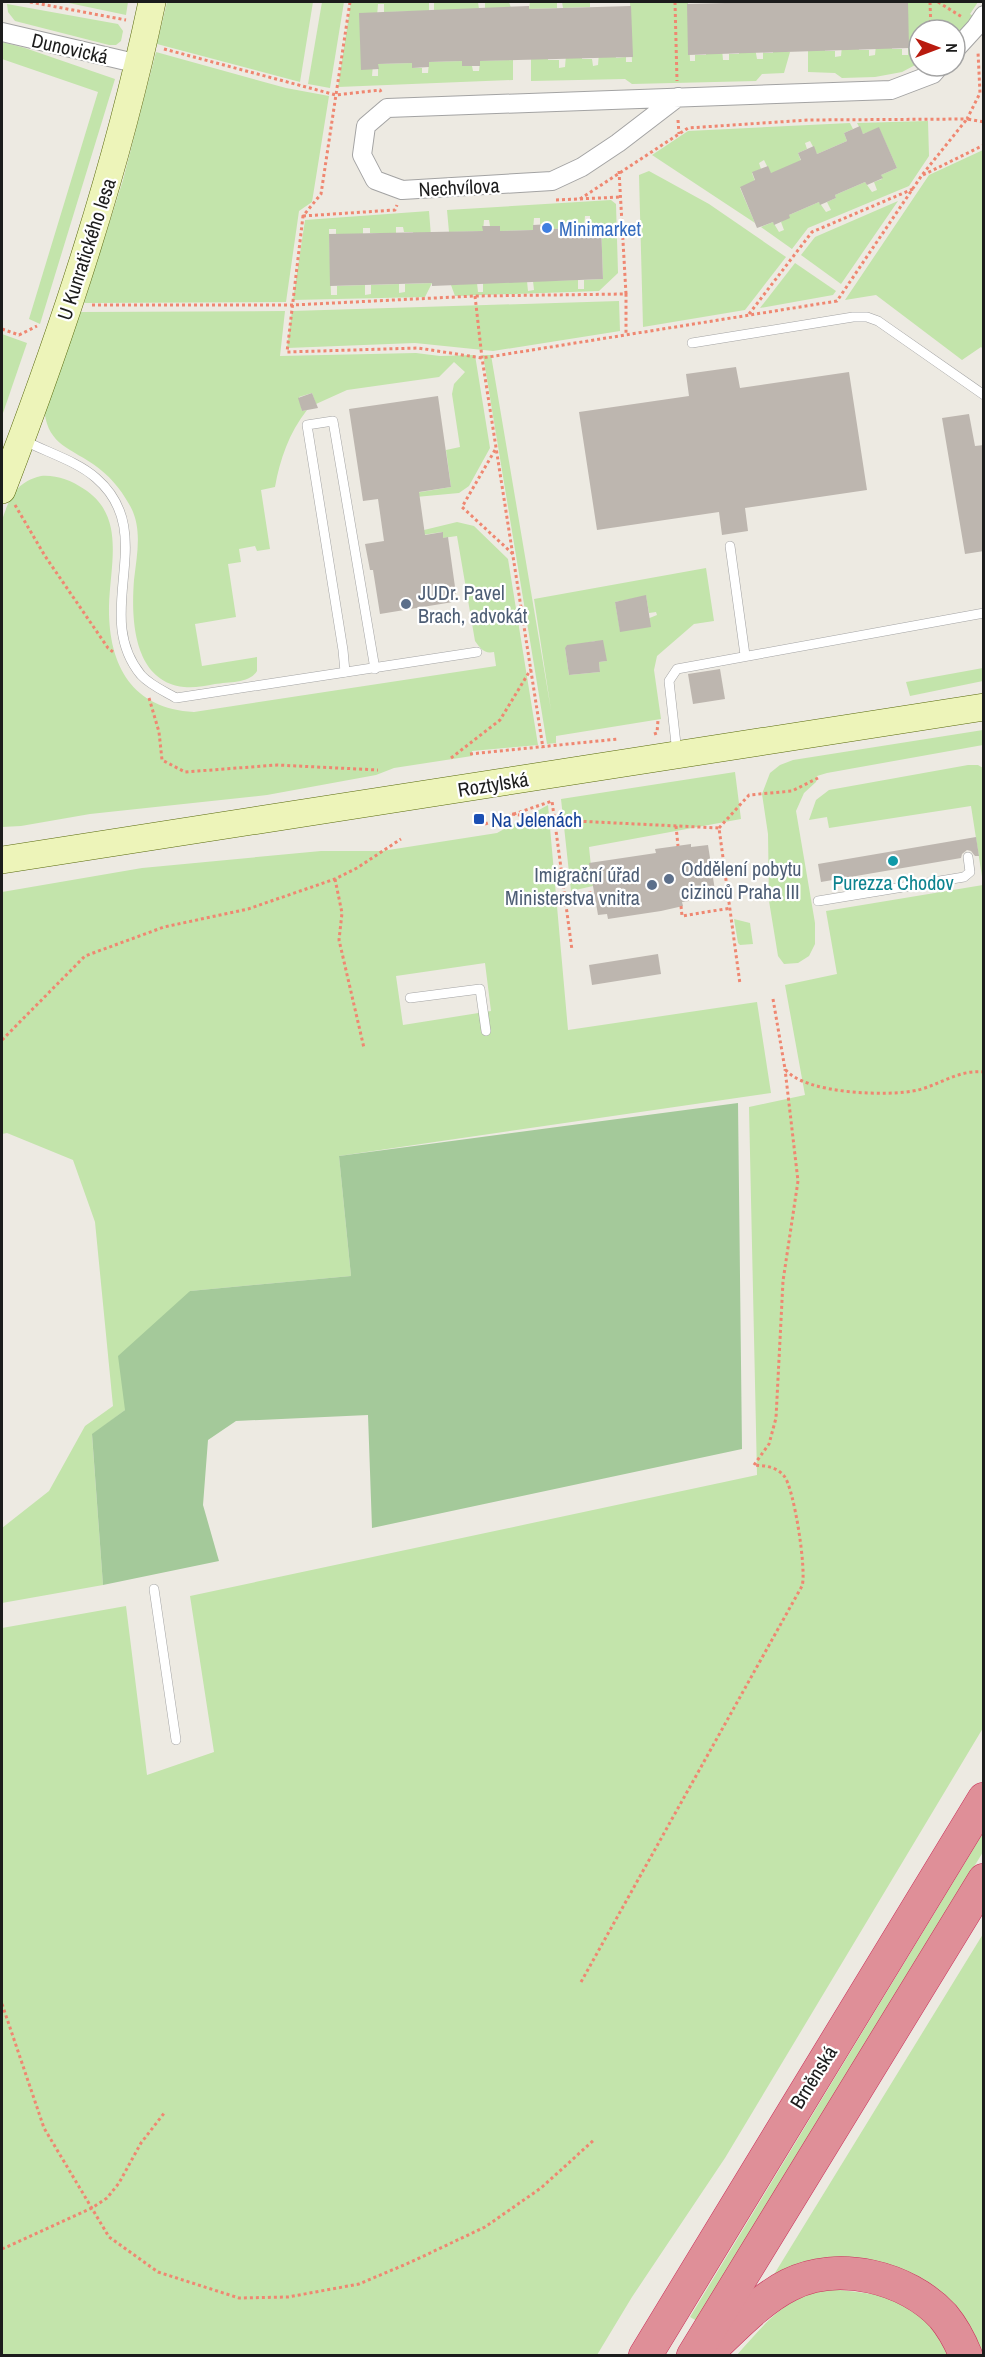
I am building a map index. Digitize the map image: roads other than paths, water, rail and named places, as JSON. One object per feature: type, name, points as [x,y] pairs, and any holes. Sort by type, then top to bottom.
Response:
[{"type":"highway","name":"Brněnská","points":[[645,2355],[984,1799]]},
{"type":"highway","points":[[693,2355],[984,1880]]},
{"type":"highway","points":[[704,2355],[779,2291],[803,2279],[836,2274],[887,2281],[921,2297],[948,2323],[966,2355]]},
{"type":"main road","name":"U Kunratického lesa","points":[[2,490],[77,281],[112,169],[152,2]]},
{"type":"main road","name":"Roztylská","points":[[2,860],[984,707]]},
{"type":"main road","points":[[2,841],[73,849]]},
{"type":"street","points":[[967,36],[980,21]]},
{"type":"street","name":"Dunovická","points":[[2,32],[141,54]]},
{"type":"street","points":[[678,98],[891,90],[922,78]]},
{"type":"street","name":"Nechvílova","points":[[678,98],[582,167],[552,181],[402,190],[375,180],[362,155],[366,126],[387,108],[678,98]]},
{"type":"lane","points":[[692,343],[853,317],[867,317],[878,321],[984,395]]},
{"type":"lane","points":[[345,672],[307,425],[333,421],[375,669]]},
{"type":"lane","points":[[21,439],[97,478],[115,502],[122,515],[126,531],[127,555],[120,611],[123,637],[130,657],[142,676],[176,698],[477,652]]},
{"type":"lane","points":[[730,546],[746,656]]},
{"type":"lane","points":[[678,755],[669,681],[677,669],[984,613]]},
{"type":"lane","points":[[818,901],[964,878],[970,872],[968,857]]},
{"type":"lane","points":[[410,998],[480,989],[486,1031]]},
{"type":"lane","points":[[154,1589],[176,1740]]},
{"type":"place","name":"Minimarket","points":[[547,228]]},
{"type":"place","name":"JUDr. Pavel Brach, advokát","points":[[406,604]]},
{"type":"place","name":"Na Jelenách","points":[[479,819]]},
{"type":"place","name":"Purezza Chodov","points":[[893,861]]},
{"type":"place","name":"Oddělení pobytu cizinců Praha III","points":[[669,879]]},
{"type":"place","name":"Imigrační úřad Ministerstva vnitra","points":[[652,885]]}]
